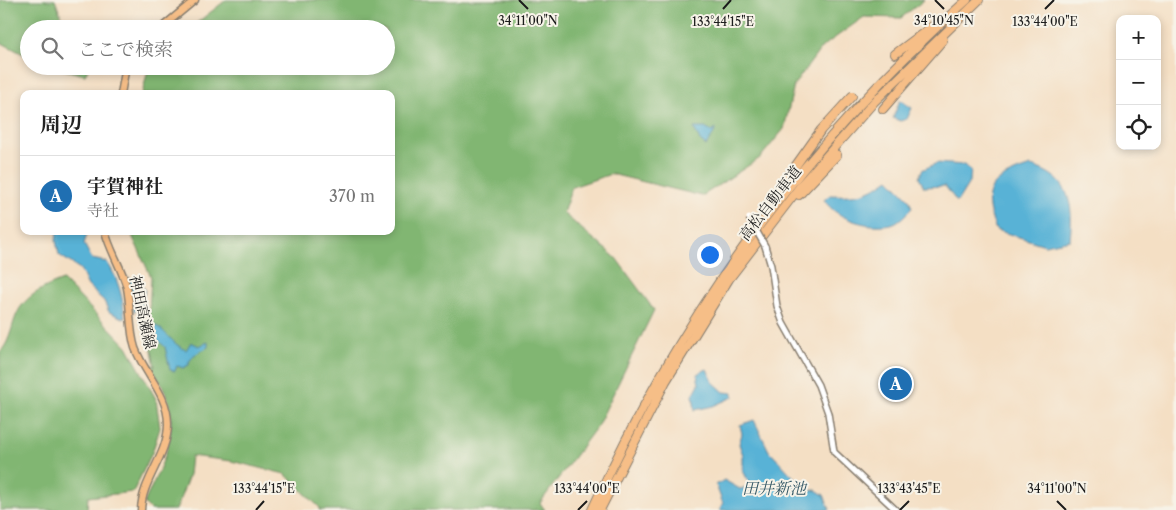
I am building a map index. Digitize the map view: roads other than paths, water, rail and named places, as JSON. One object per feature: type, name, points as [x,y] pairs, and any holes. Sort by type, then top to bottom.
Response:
[{"type":"highway","points":[[883,109],[980,0]]},
{"type":"highway","name":"高松自動車道","points":[[600,510],[641,427],[694,333],[729,279],[812,171],[874,102],[980,0]]},
{"type":"highway","points":[[895,54],[964,2]]},
{"type":"highway","name":"高松自動車道","points":[[592,510],[660,376],[723,274],[764,218],[867,97],[964,2]]},
{"type":"highway","points":[[723,274],[788,175],[821,130],[852,96]]},
{"type":"highway","points":[[774,222],[837,155]]},
{"type":"main road","points":[[171,20],[195,0]]},
{"type":"main road","points":[[122,90],[124,75]]},
{"type":"main road","name":"神田高瀬線","points":[[107,235],[125,280],[136,349],[160,391],[167,412],[168,429],[165,446],[143,494],[141,510]]},
{"type":"street","points":[[749,218],[764,246],[770,266],[777,306],[783,324],[817,382],[823,398],[828,413],[834,452],[896,510]]},
{"type":"water","points":[[900,100],[912,108],[907,119],[900,121],[893,118]]},
{"type":"water","points":[[694,128],[705,128],[712,132],[717,128],[706,146],[700,141]]},
{"type":"water","points":[[937,163],[964,165],[971,170],[970,181],[957,202],[945,186],[924,187],[919,178],[922,170]]},
{"type":"water","points":[[1031,166],[1054,177],[1062,184],[1067,193],[1071,214],[1070,240],[1045,245],[996,230],[989,205],[989,195],[992,187],[1006,176]]},
{"type":"water","points":[[889,179],[909,199],[912,208],[894,223],[876,225],[856,222],[837,213],[824,200],[830,195],[854,195],[861,193]]},
{"type":"water","points":[[57,235],[87,235],[84,244],[92,259],[107,262],[115,276],[120,289],[125,319],[109,312],[104,301],[88,286],[80,269],[59,255]]},
{"type":"water","points":[[128,277],[145,289],[142,305],[134,312]]},
{"type":"water","points":[[151,323],[186,350],[191,342],[199,346],[208,342],[208,347],[194,355],[189,365],[183,368],[177,366],[175,371],[170,370],[165,347],[155,337]]},
{"type":"water","points":[[707,369],[713,382],[724,392],[733,393],[733,397],[713,406],[695,410],[693,395],[699,384],[697,374]]},
{"type":"water","name":"田井新池","points":[[754,420],[769,451],[807,491],[816,490],[824,495],[830,510],[719,510],[723,504],[716,485],[724,480],[740,489],[751,486],[743,471],[743,455],[739,444],[742,434],[740,425]]},
{"type":"place","name":"宇賀神社","points":[[896,384]]}]
